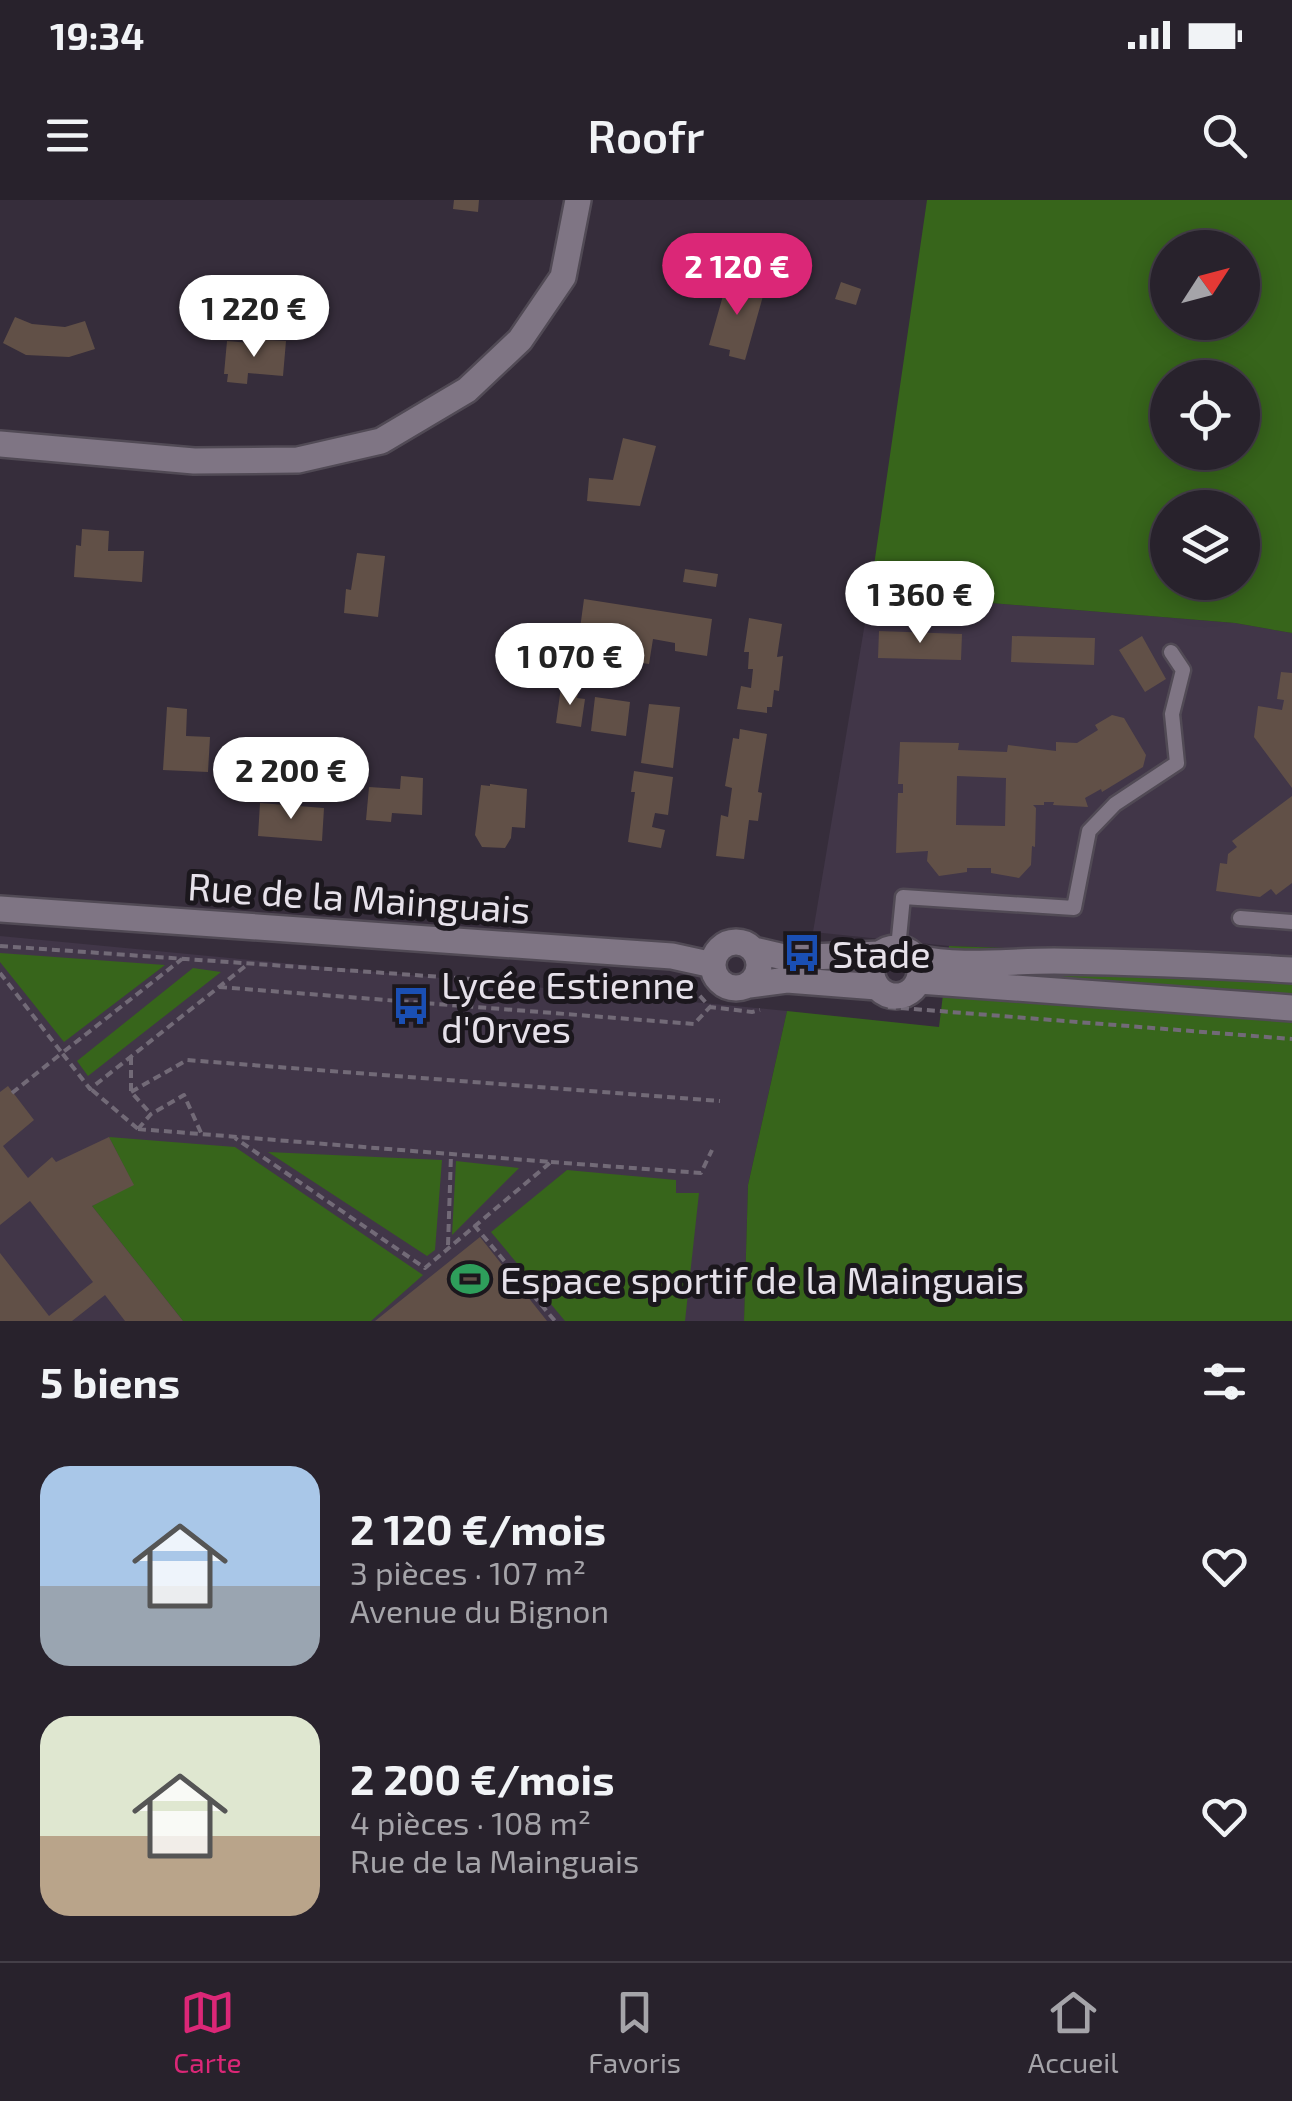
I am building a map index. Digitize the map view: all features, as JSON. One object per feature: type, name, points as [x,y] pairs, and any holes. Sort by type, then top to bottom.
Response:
[{"type":"street","points":[[0,444],[194,461],[298,460],[381,441],[467,390],[520,340],[564,277],[578,200]]},
{"type":"street","name":"Rue de la Mainguais","points":[[0,909],[672,956],[713,966]]},
{"type":"street","points":[[903,960],[912,990],[898,996],[875,997],[788,980],[739,989],[727,987],[716,978],[713,966],[717,952],[728,944],[742,943],[788,958],[903,960],[950,965],[1171,962],[1292,970]]},
{"type":"street","points":[[750,985],[758,972],[754,950]]},
{"type":"street","points":[[875,997],[872,970],[903,960],[1292,1008]]},
{"type":"lane","points":[[903,960],[903,898],[1074,908],[1089,832],[1115,804],[1177,763],[1172,714],[1183,670],[1172,652]]},
{"type":"lane","points":[[1240,918],[1292,922]]},
{"type":"path","points":[[0,946],[699,996],[710,1008],[752,1012],[766,1008]]},
{"type":"path","points":[[12,1092],[182,959]]},
{"type":"path","points":[[90,1088],[249,964]]},
{"type":"path","points":[[0,973],[90,1088],[138,1130],[701,1173],[712,1150]]},
{"type":"path","points":[[219,987],[694,1024],[710,1008]]},
{"type":"path","points":[[875,997],[1292,1038]]},
{"type":"path","points":[[130,1057],[131,1092],[151,1114]]},
{"type":"path","points":[[131,1092],[187,1060],[720,1100]]},
{"type":"path","points":[[138,1130],[151,1114],[184,1095],[202,1135]]},
{"type":"path","points":[[236,1138],[424,1268],[550,1162]]},
{"type":"path","points":[[448,1248],[451,1155]]},
{"type":"path","points":[[474,1225],[554,1321]]},
{"type":"shaded area","points":[[870,593],[1235,623],[1292,633],[1292,964],[1172,954],[949,946],[813,932]]},
{"type":"shaded area","points":[[0,936],[787,1011],[748,1185],[744,1321],[0,1321]]},
{"type":"green space","points":[[927,200],[1292,200],[1292,633],[1235,623],[870,593]]},
{"type":"green space","points":[[949,946],[1172,954],[1292,964],[1292,1321],[744,1321],[748,1185],[787,1011],[939,1027]]},
{"type":"green space","points":[[0,953],[165,965],[64,1042],[0,962]]},
{"type":"green space","points":[[193,968],[221,972],[88,1076],[77,1061]]},
{"type":"green space","points":[[109,1137],[235,1147],[423,1275],[371,1321],[183,1321],[92,1206],[133,1184]]},
{"type":"green space","points":[[268,1152],[442,1160],[435,1250],[427,1256]]},
{"type":"green space","points":[[456,1161],[519,1168],[452,1235]]},
{"type":"green space","points":[[567,1170],[676,1180],[676,1193],[699,1193],[685,1321],[565,1321],[491,1232]]},
{"type":"building","points":[[454,200],[479,200],[478,212],[453,209]]},
{"type":"building","points":[[728,278],[765,289],[745,360],[729,356],[730,350],[709,345]]},
{"type":"building","points":[[841,282],[861,289],[856,305],[835,299]]},
{"type":"building","points":[[15,317],[32,324],[65,327],[85,321],[95,349],[69,357],[26,355],[3,343]]},
{"type":"building","points":[[263,340],[286,341],[283,376],[248,373],[247,384],[227,382],[227,341],[263,344]]},
{"type":"building","points":[[623,438],[656,446],[640,506],[587,501],[589,478],[613,480]]},
{"type":"building","points":[[82,529],[109,531],[108,551],[144,551],[142,582],[74,577],[76,545],[81,546]]},
{"type":"building","points":[[357,553],[385,556],[378,617],[344,613],[346,589],[351,590]]},
{"type":"building","points":[[685,569],[718,574],[716,587],[683,582]]},
{"type":"building","points":[[584,599],[712,619],[707,656],[675,651],[675,643],[653,639],[649,664],[635,662],[639,645],[621,642],[622,635],[607,632],[606,640],[579,636]]},
{"type":"building","points":[[749,618],[782,624],[777,657],[783,656],[779,691],[774,690],[772,707],[767,707],[767,713],[737,709],[741,686],[751,688],[753,669],[748,669],[749,652],[744,652]]},
{"type":"building","points":[[879,631],[962,634],[961,660],[878,658]]},
{"type":"building","points":[[1012,636],[1095,638],[1094,665],[1011,662]]},
{"type":"building","points":[[1142,636],[1166,679],[1145,692],[1119,650]]},
{"type":"building","points":[[1281,672],[1292,673],[1292,788],[1254,737],[1258,706],[1282,710],[1284,700],[1277,699]]},
{"type":"building","points":[[561,687],[579,689],[577,698],[585,699],[581,727],[556,723]]},
{"type":"building","points":[[595,697],[630,702],[626,736],[591,731]]},
{"type":"building","points":[[649,704],[680,707],[673,768],[641,763]]},
{"type":"building","points":[[167,707],[187,709],[186,736],[210,737],[208,772],[163,770]]},
{"type":"building","points":[[1112,715],[1124,718],[1146,755],[1143,767],[1085,798],[1088,807],[1053,805],[1054,802],[1033,805],[1035,847],[1032,846],[1031,865],[1019,878],[991,873],[991,868],[967,868],[967,872],[939,876],[927,861],[928,851],[896,853],[898,793],[903,793],[903,784],[898,784],[900,742],[959,743],[958,750],[1007,752],[1008,745],[1056,751],[1056,742],[1077,743],[1098,730],[1095,725]],"holes":[[[957,776],[1006,778],[1005,826],[956,825]]]},
{"type":"building","points":[[740,729],[767,734],[758,821],[749,820],[744,859],[716,856],[721,815],[728,817],[732,788],[725,786],[733,738],[739,739]]},
{"type":"building","points":[[634,771],[673,777],[668,815],[655,813],[652,827],[665,830],[661,848],[628,842]]},
{"type":"building","points":[[401,776],[423,778],[422,815],[392,813],[391,822],[366,820],[369,787],[400,789]]},
{"type":"building","points":[[481,785],[527,789],[525,828],[512,827],[505,848],[482,847],[475,835]]},
{"type":"building","points":[[1292,796],[1292,883],[1276,895],[1271,889],[1260,897],[1216,891],[1220,863],[1227,864],[1228,854],[1237,847],[1232,841]]},
{"type":"building","points":[[260,803],[324,808],[322,841],[258,836]]},
{"type":"building","points":[[8,1086],[34,1120],[3,1146],[28,1178],[52,1157],[56,1162],[109,1137],[134,1185],[92,1206],[183,1321],[125,1321],[105,1295],[72,1321],[0,1321],[0,1253],[49,1316],[93,1282],[30,1201],[0,1225],[0,1092]]},
{"type":"building","name":"Espace sportif de la Mainguais","points":[[480,1237],[547,1321],[375,1321]]},
{"type":"place","name":"Stade","points":[[802,953]]},
{"type":"place","name":"Lycée Estienne d'Orves","points":[[411,1006]]},
{"type":"place","name":"Espace sportif de la Mainguais","points":[[470,1279]]}]
